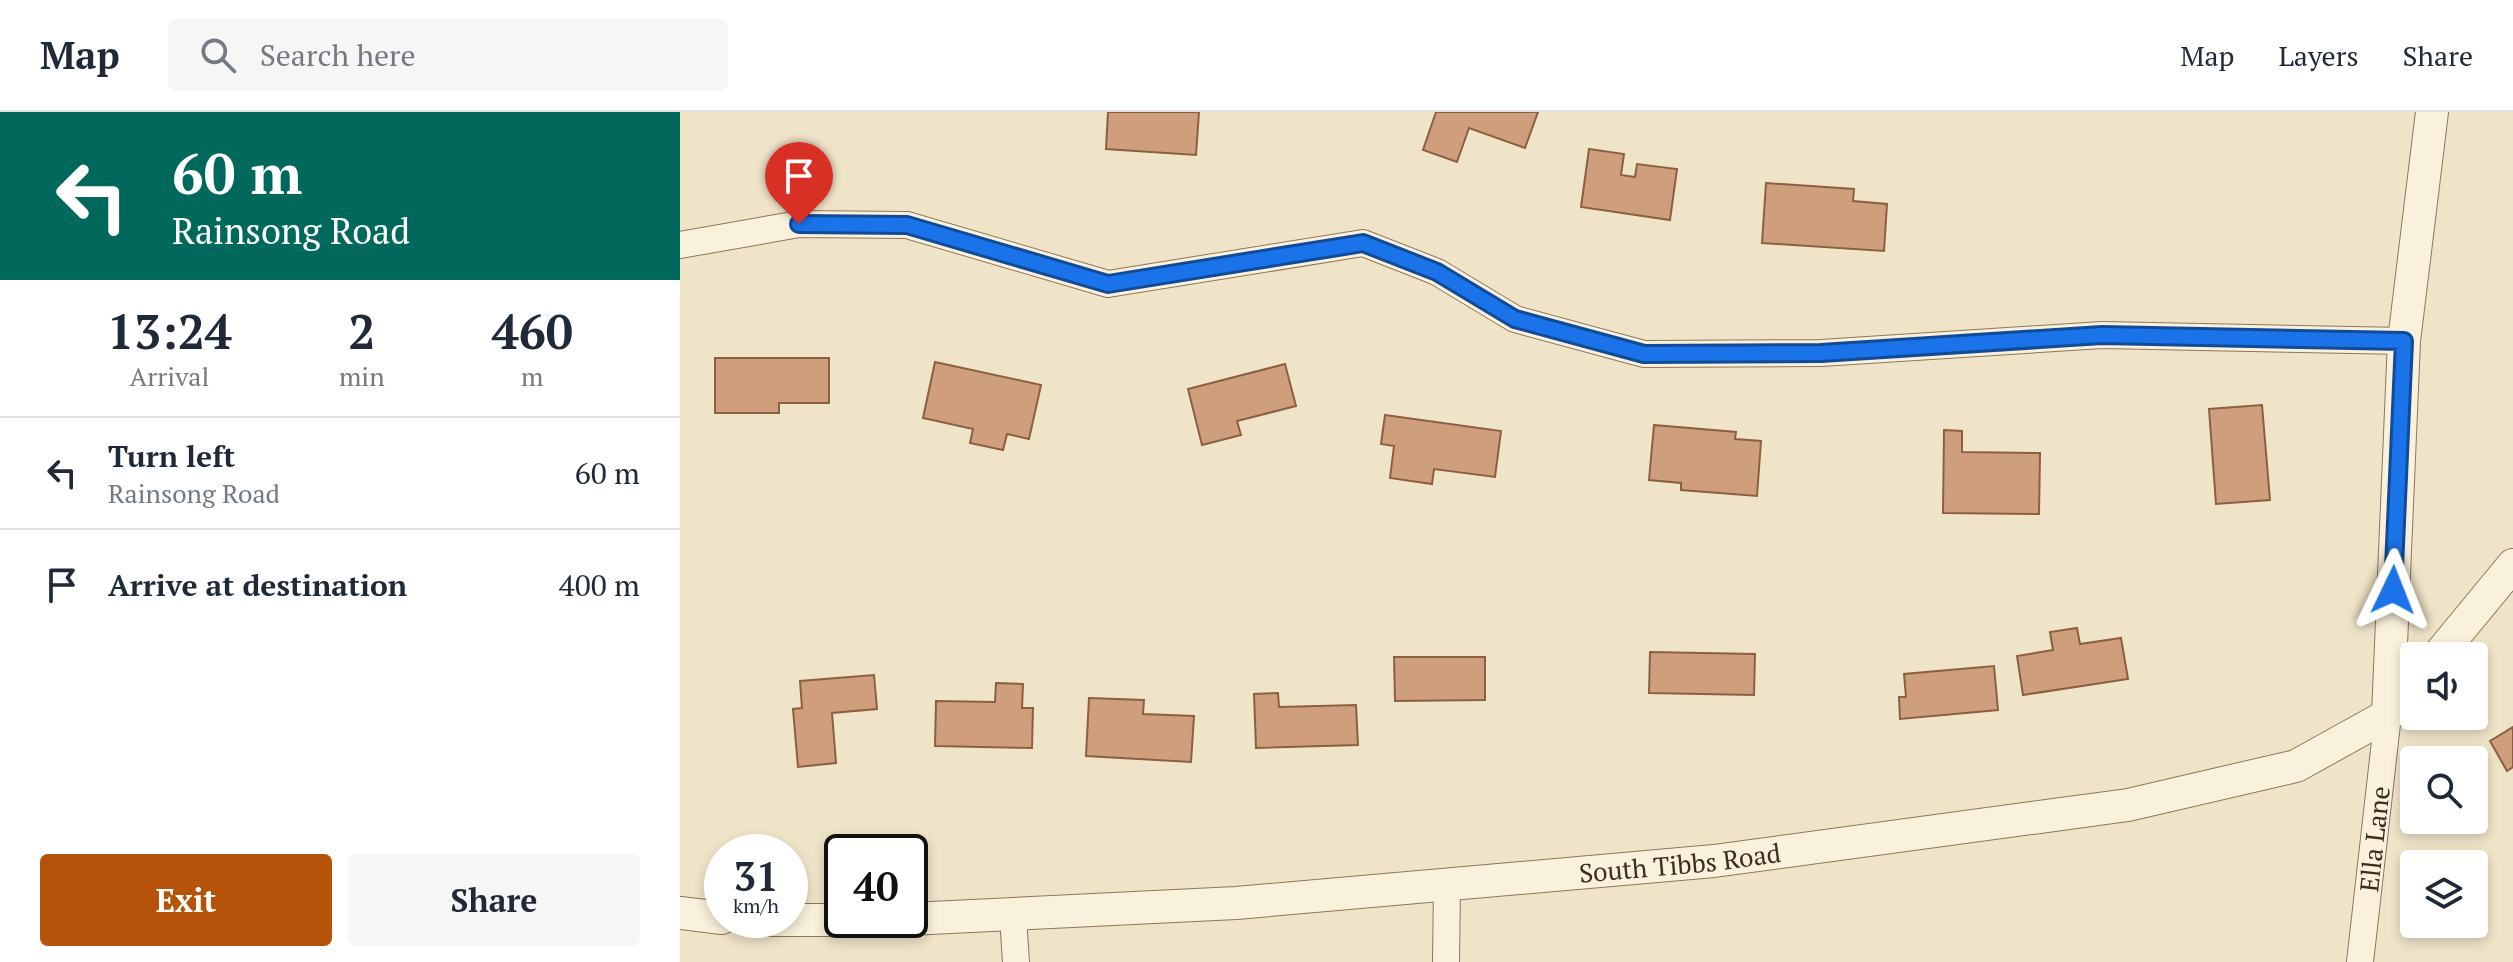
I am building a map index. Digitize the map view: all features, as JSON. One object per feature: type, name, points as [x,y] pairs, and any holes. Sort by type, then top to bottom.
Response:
[{"type":"street","points":[[2388,715],[2404,341],[2432,112]]},
{"type":"street","points":[[680,245],[799,224],[907,225],[1108,284],[1363,243],[1437,272],[1515,319],[1644,354],[1821,353],[2102,335],[2404,341]]},
{"type":"street","points":[[2450,642],[2513,565]]},
{"type":"street","name":"South Tibbs Road","points":[[928,918],[1236,903],[1714,861],[2128,805],[2296,766],[2388,715],[2400,701]]},
{"type":"street","name":"Ella Lane","points":[[2360,962],[2388,715]]},
{"type":"street","points":[[1446,962],[1447,885]]},
{"type":"street","points":[[680,913],[704,916]]},
{"type":"street","points":[[1013,916],[1016,962]]},
{"type":"building","points":[[1108,112],[1199,112],[1196,155],[1106,149]]},
{"type":"building","points":[[1436,112],[1538,112],[1525,148],[1469,128],[1457,162],[1423,150]]},
{"type":"building","points":[[1589,149],[1624,154],[1621,175],[1635,177],[1637,164],[1677,169],[1670,220],[1581,207]]},
{"type":"building","points":[[1766,183],[1854,189],[1853,201],[1887,204],[1884,251],[1762,243]]},
{"type":"building","points":[[715,358],[829,358],[829,403],[779,403],[779,413],[715,413]]},
{"type":"building","points":[[935,362],[1041,385],[1029,439],[1007,434],[1003,450],[970,443],[973,429],[923,418]]},
{"type":"building","points":[[1285,364],[1296,406],[1237,421],[1241,435],[1202,445],[1188,389]]},
{"type":"building","points":[[2262,405],[2270,500],[2216,504],[2209,409]]},
{"type":"building","points":[[1385,415],[1501,431],[1495,477],[1434,469],[1432,484],[1390,478],[1394,446],[1381,444]]},
{"type":"building","points":[[1654,425],[1736,432],[1735,439],[1761,441],[1757,496],[1681,490],[1681,483],[1649,480]]},
{"type":"building","points":[[1944,430],[1962,431],[1962,452],[2040,453],[2039,514],[1943,513]]},
{"type":"building","points":[[2077,628],[2080,644],[2121,638],[2128,679],[2023,695],[2017,656],[2053,650],[2050,632]]},
{"type":"building","points":[[1650,652],[1755,654],[1754,695],[1649,693]]},
{"type":"building","points":[[1394,657],[1485,657],[1485,700],[1395,701]]},
{"type":"building","points":[[1994,666],[1998,710],[1900,719],[1899,697],[1906,697],[1904,674]]},
{"type":"building","points":[[874,675],[877,709],[832,713],[836,763],[798,767],[793,709],[802,708],[800,681]]},
{"type":"building","points":[[996,683],[1023,684],[1022,708],[1033,708],[1032,748],[935,746],[936,701],[995,702]]},
{"type":"building","points":[[1278,693],[1279,707],[1356,705],[1358,745],[1256,748],[1254,694]]},
{"type":"building","points":[[1089,698],[1144,700],[1143,714],[1194,716],[1191,762],[1086,756]]},
{"type":"building","points":[[2513,727],[2513,767],[2507,771],[2490,741]]},
{"type":"route","points":[[799,224],[907,225],[1108,284],[1363,243],[1437,272],[1515,319],[1644,354],[1821,353],[2050,341],[2102,335],[2404,341],[2393,590]]}]
